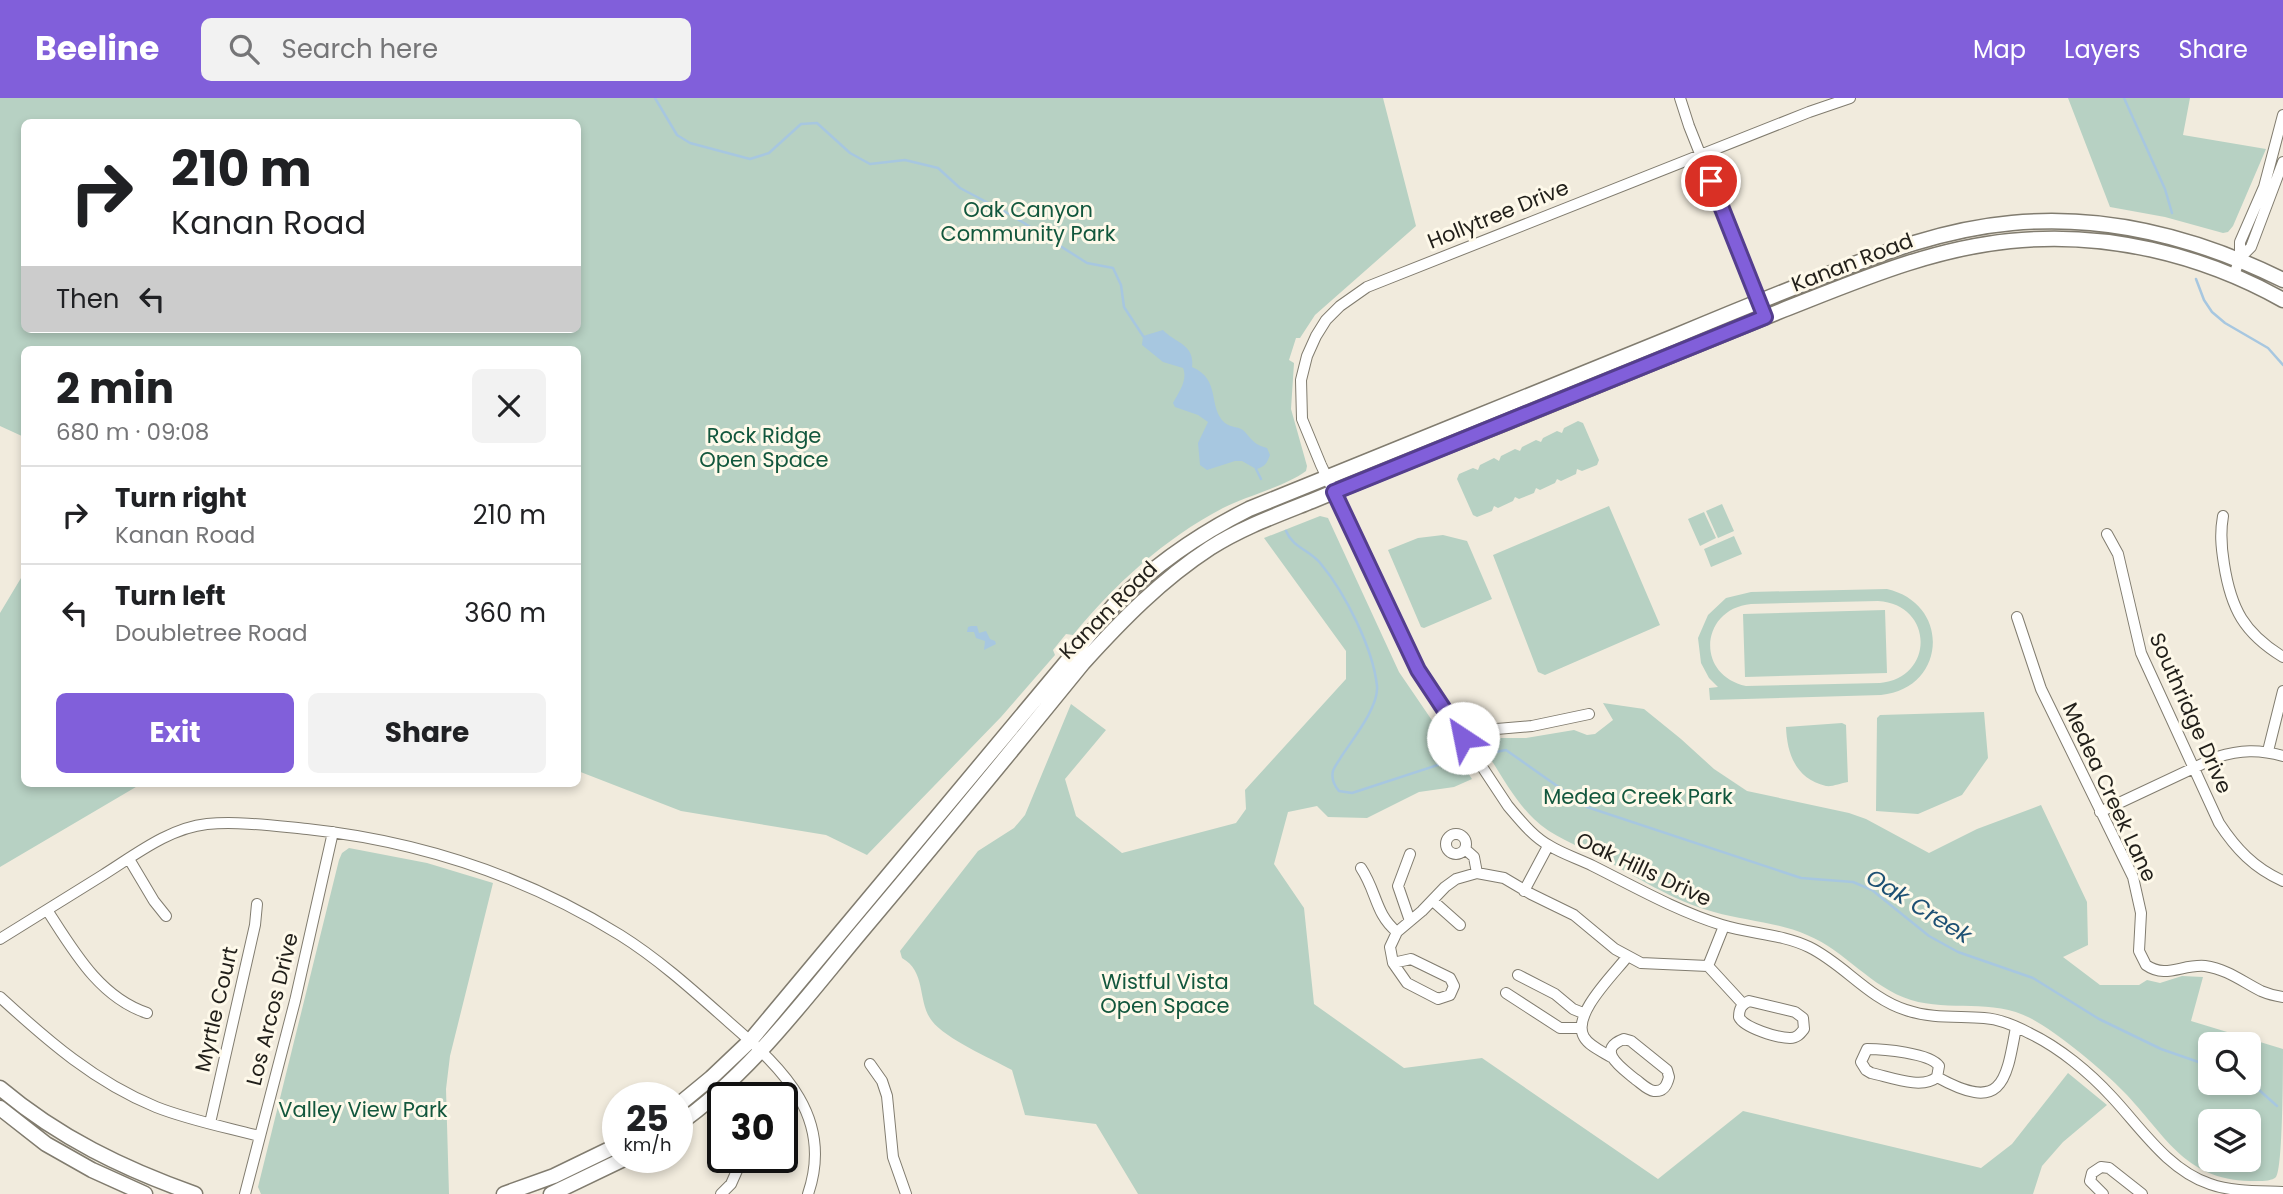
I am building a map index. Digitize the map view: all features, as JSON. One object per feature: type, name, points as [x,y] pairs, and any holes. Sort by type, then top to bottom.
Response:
[{"type":"main road","name":"Kanan Road","points":[[693,1112],[728,1083],[755,1045],[1072,654],[1129,591],[1168,557],[1221,523],[1249,509],[1759,301],[1921,240],[2001,224],[2076,223],[2123,226],[2157,233],[2240,258],[2283,280]]},
{"type":"main road","points":[[2010,241],[2019,231],[2059,231],[2076,223]]},
{"type":"main road","name":"Kanan Road","points":[[693,1093],[755,1045],[830,969],[1083,663],[1130,612],[1177,571],[1211,548],[1256,524],[1765,317],[1913,260],[1955,249],[2010,241],[2064,239],[2121,244],[2167,253],[2234,275],[2283,300]]},
{"type":"main road","points":[[0,1088],[54,1128],[101,1156],[148,1178],[195,1194]]},
{"type":"main road","points":[[0,1108],[46,1144],[92,1170],[145,1194]]},
{"type":"main road","points":[[504,1194],[554,1176],[602,1153]]},
{"type":"main road","points":[[551,1194],[602,1169]]},
{"type":"street","points":[[1680,98],[1765,317]]},
{"type":"street","name":"Hollytree Drive","points":[[1327,478],[1302,419],[1301,380],[1316,336],[1340,306],[1354,295],[1382,280],[1850,98]]},
{"type":"street","points":[[2234,275],[2240,258],[2240,242],[2264,187],[2282,120]]},
{"type":"street","points":[[2240,258],[2251,247],[2283,162]]},
{"type":"street","name":"Oak Hills Drive","points":[[1327,478],[1418,670],[1508,806],[1521,822],[1548,846],[1584,861],[1674,907],[1724,926],[1782,937],[1808,947],[1830,960],[1876,996],[1906,1010],[1937,1017],[1987,1018],[2016,1027],[2051,1046],[2097,1083],[2172,1162],[2187,1173],[2225,1191],[2283,1192]]},
{"type":"street","points":[[2223,516],[2219,535],[2231,599],[2247,629],[2262,644],[2283,657]]},
{"type":"street","name":"Southridge Drive","points":[[2107,534],[2118,554],[2141,653],[2192,768],[2231,842],[2243,856],[2283,881]]},
{"type":"street","name":"Medea Creek Lane","points":[[2017,617],[2040,689],[2138,891],[2141,913],[2139,951],[2146,965],[2162,972],[2189,966],[2215,968],[2263,992],[2283,998]]},
{"type":"street","points":[[2268,751],[2283,691]]},
{"type":"street","points":[[1463,738],[1485,730],[1532,726],[1589,714]]},
{"type":"street","points":[[2100,812],[2192,768],[2233,752],[2268,751],[2283,755]]},
{"type":"street","points":[[0,939],[171,834],[205,824],[334,832],[402,844],[457,859],[511,879],[566,904],[621,935],[661,964],[755,1045],[784,1074],[796,1090],[809,1116],[815,1156],[808,1194]]},
{"type":"street","name":"Los Arcos Drive","points":[[245,1194],[295,1001],[334,832]]},
{"type":"street","points":[[1524,891],[1548,846]]},
{"type":"street","points":[[1465,849],[1474,857],[1477,873]]},
{"type":"street","points":[[1410,854],[1398,886],[1410,921]]},
{"type":"street","points":[[130,859],[154,901],[166,916]]},
{"type":"street","points":[[1361,868],[1372,887],[1383,919],[1397,932]]},
{"type":"street","points":[[1393,963],[1415,960],[1450,978],[1454,986],[1450,995],[1438,999],[1407,983],[1393,963],[1390,947],[1397,932],[1445,887],[1456,879],[1477,873],[1504,878],[1524,891],[1574,915],[1628,957],[1653,965],[1708,966],[1743,1004]]},
{"type":"street","points":[[1433,901],[1460,925]]},
{"type":"street","name":"Myrtle Court","points":[[210,1122],[255,925],[257,904]]},
{"type":"street","points":[[47,910],[77,956],[99,982],[128,1006],[146,1013]]},
{"type":"street","points":[[1708,966],[1724,926]]},
{"type":"street","points":[[1611,1057],[1616,1042],[1624,1039],[1631,1041],[1667,1070],[1668,1084],[1659,1091],[1650,1090],[1611,1057],[1584,1039],[1581,1028],[1583,1013],[1628,957]]},
{"type":"street","points":[[1518,975],[1555,994],[1573,1009],[1583,1013]]},
{"type":"street","points":[[1506,993],[1560,1028],[1581,1028]]},
{"type":"street","points":[[0,997],[54,1046],[96,1076],[156,1107],[259,1136]]},
{"type":"street","points":[[1753,1001],[1795,1012],[1803,1018],[1804,1029],[1798,1036],[1790,1038],[1747,1027],[1739,1017],[1743,1004],[1753,1001]]},
{"type":"street","points":[[1937,1077],[1973,1092],[1984,1092],[1996,1087],[2008,1071],[2016,1027]]},
{"type":"street","points":[[1867,1049],[1879,1049],[1931,1059],[1939,1066],[1937,1077],[1931,1082],[1920,1083],[1871,1073],[1863,1067],[1862,1057],[1867,1049]]},
{"type":"street","points":[[870,1064],[882,1081],[887,1096],[893,1157],[906,1194]]},
{"type":"street","points":[[2103,1194],[2090,1181],[2092,1173],[2101,1167],[2109,1168],[2142,1194]]},
{"type":"street","points":[[721,1194],[731,1184],[736,1173]]},
{"type":"green space","points":[[0,98],[1383,98],[1416,226],[1315,315],[1300,338],[1296,338],[1289,360],[1294,363],[1291,409],[1307,466],[1306,471],[1201,520],[1142,564],[1106,598],[1073,635],[1066,634],[1053,650],[1055,655],[1001,717],[867,855],[826,835],[681,811],[581,772],[581,346],[21,346],[21,436],[0,426]]},
{"type":"green space","points":[[2068,98],[2190,98],[2183,135],[2266,149],[2233,226],[2223,233],[2165,217],[2110,207]]},
{"type":"green space","points":[[1578,421],[1583,423],[1599,460],[1597,465],[1582,471],[1577,469],[1576,474],[1561,481],[1557,479],[1555,483],[1540,490],[1536,488],[1534,493],[1519,499],[1515,497],[1513,501],[1498,508],[1494,506],[1492,511],[1477,517],[1473,515],[1457,479],[1459,474],[1473,468],[1478,470],[1480,465],[1494,458],[1499,461],[1501,456],[1515,449],[1520,451],[1522,447],[1536,440],[1541,442],[1543,438],[1557,431],[1562,433],[1564,428]]},
{"type":"green space","points":[[1722,504],[1734,531],[1718,538],[1706,511]]},
{"type":"green space","points":[[1609,506],[1660,625],[1545,675],[1538,672],[1493,555]]},
{"type":"green space","points":[[1704,512],[1716,538],[1700,546],[1688,519]]},
{"type":"green space","name":"Wistful Vista Open Space","points":[[1320,516],[1328,518],[1399,672],[1472,779],[1454,787],[1419,792],[1367,818],[1328,817],[1317,806],[1288,812],[1274,864],[1304,908],[1314,1004],[1404,1068],[1482,1058],[1658,1179],[1743,1111],[1981,1168],[2012,1144],[2068,1073],[2107,1105],[2063,1142],[2042,1166],[2033,1194],[1138,1194],[1096,1124],[1025,1115],[1012,1070],[958,1041],[932,1021],[927,1013],[919,979],[910,964],[902,958],[900,951],[978,851],[1014,828],[1025,815],[1071,704],[1106,730],[1065,779],[1076,816],[1122,853],[1236,823],[1246,809],[1245,790],[1346,679],[1346,651],[1264,538]]},
{"type":"green space","points":[[1443,535],[1467,541],[1492,599],[1424,628],[1421,627],[1388,550],[1418,538]]},
{"type":"green space","points":[[1734,536],[1742,554],[1711,567],[1704,549]]},
{"type":"green space","points":[[21,578],[21,787],[136,787],[0,867],[0,613]]},
{"type":"green space","points":[[1887,589],[1908,598],[1923,611],[1931,628],[1933,645],[1929,663],[1918,678],[1903,689],[1881,695],[1710,700],[1709,688],[1718,687],[1709,678],[1701,663],[1698,638],[1708,615],[1726,598],[1751,592]],"holes":[[[1878,601],[1896,605],[1910,614],[1918,627],[1921,641],[1918,656],[1911,668],[1898,678],[1880,683],[1746,686],[1729,680],[1718,669],[1712,657],[1710,643],[1714,629],[1722,617],[1734,609],[1751,604]]]},
{"type":"green space","points":[[1885,610],[1887,673],[1745,677],[1743,614]]},
{"type":"green space","name":"Medea Creek Park","points":[[1603,703],[1644,709],[1714,769],[1747,791],[1849,813],[1866,819],[1929,853],[1977,829],[2041,805],[2087,902],[2088,945],[2063,957],[2100,985],[2139,985],[2147,980],[2160,983],[2182,976],[2203,977],[2191,1021],[2227,1032],[2198,1032],[2198,1095],[2261,1095],[2261,1042],[2283,1049],[2281,1138],[2276,1177],[2271,1180],[2250,1181],[2227,1179],[2208,1172],[2261,1172],[2261,1109],[2198,1109],[2198,1166],[2177,1152],[2104,1073],[2043,1025],[2003,1009],[1911,1000],[1883,987],[1834,950],[1807,935],[1785,927],[1714,912],[1654,887],[1541,825],[1513,794],[1484,749],[1483,743],[1496,738],[1526,738],[1574,730],[1587,735],[1595,734],[1613,720]]},
{"type":"green space","points":[[1984,712],[1988,758],[1962,795],[1918,814],[1876,811],[1877,718],[1880,715]]},
{"type":"green space","points":[[1842,723],[1846,725],[1848,782],[1828,786],[1816,783],[1807,778],[1795,764],[1788,747],[1786,727]]},
{"type":"green space","name":"Valley View Park","points":[[349,848],[427,863],[493,883],[450,1056],[446,1089],[449,1194],[261,1194],[258,1187],[339,860],[342,853]]},
{"type":"water","points":[[1163,330],[1190,353],[1192,367],[1207,379],[1216,409],[1225,423],[1243,430],[1254,442],[1267,448],[1270,455],[1264,466],[1256,469],[1242,461],[1235,461],[1207,470],[1200,465],[1198,443],[1208,422],[1198,415],[1175,407],[1173,403],[1184,381],[1183,368],[1163,362],[1142,345],[1143,336]]},
{"type":"water","points":[[971,626],[977,626],[979,633],[986,631],[996,644],[984,650],[985,641],[976,638],[974,632],[967,632]]},
{"type":"waterway","name":"Oak Creek","points":[[655,98],[677,135],[690,143],[750,159],[769,153],[801,124],[817,123],[850,153],[870,164],[905,160],[938,168],[960,188],[1013,216],[1087,263],[1113,268],[1121,285],[1124,307],[1143,336]]},
{"type":"waterway","points":[[2124,98],[2165,189],[2172,213]]},
{"type":"waterway","points":[[2196,279],[2212,312],[2225,323],[2268,348],[2283,365]]},
{"type":"waterway","name":"Oak Creek","points":[[1256,469],[1261,479]]},
{"type":"waterway","name":"Oak Creek","points":[[1286,531],[1293,541],[1321,564],[1339,590],[1364,638],[1377,686],[1374,704],[1333,771],[1337,789],[1352,793],[1453,760]]},
{"type":"waterway","name":"Oak Creek","points":[[1490,753],[1506,750],[1587,807],[1801,878],[1853,882],[1872,890],[1929,936],[1958,952],[2033,978],[2099,1019],[2161,1049],[2198,1062]]},
{"type":"waterway","name":"Oak Creek","points":[[2261,1092],[2277,1106]]},
{"type":"route","points":[[1463,738],[1418,670],[1334,492],[1765,317],[1711,181]]},
{"type":"park label","name":"Oak Canyon Community Park","points":[[1028,221]]},
{"type":"park label","name":"Rock Ridge Open Space","points":[[764,447]]}]
